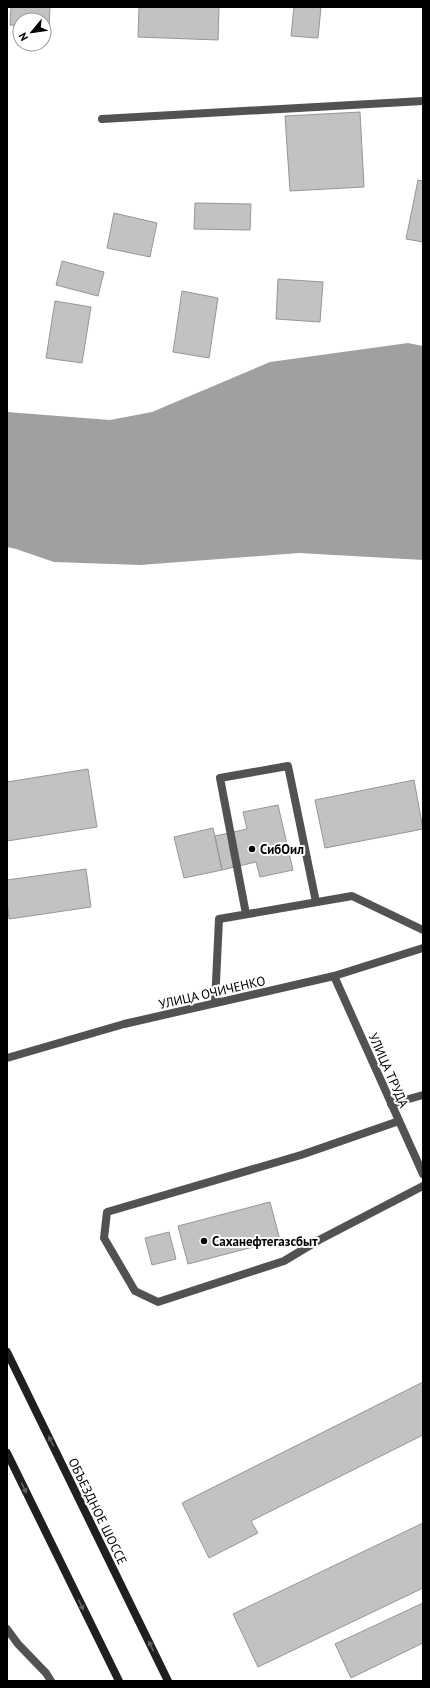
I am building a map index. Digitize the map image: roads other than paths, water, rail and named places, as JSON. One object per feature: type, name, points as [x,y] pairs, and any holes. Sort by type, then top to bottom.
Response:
[{"type":"street","points":[[102,119],[423,101]]},
{"type":"street","points":[[246,914],[220,778],[288,766],[316,902]]},
{"type":"street","points":[[215,1003],[219,919],[352,896],[423,930]]},
{"type":"street","name":"УЛИЦА ОЧИЧЕНКО","points":[[7,1058],[124,1024],[334,976],[423,948]]},
{"type":"street","name":"УЛИЦА ТРУДА","points":[[334,976],[423,1174]]},
{"type":"street","points":[[391,1104],[423,1095]]},
{"type":"street","points":[[399,1121],[301,1155],[106,1212],[104,1238],[135,1291],[158,1302],[284,1261],[319,1240],[423,1186]]},
{"type":"street","name":"ОБЪЕЗДНОЕ ШОССЕ","points":[[7,1352],[168,1681]]},
{"type":"street","points":[[7,1453],[118,1681]]},
{"type":"street","points":[[7,1628],[18,1644],[46,1673],[51,1681]]},
{"type":"place","name":"СибОил","points":[[252,849]]},
{"type":"place","name":"Саханефтегазсбыт","points":[[204,1241]]}]
